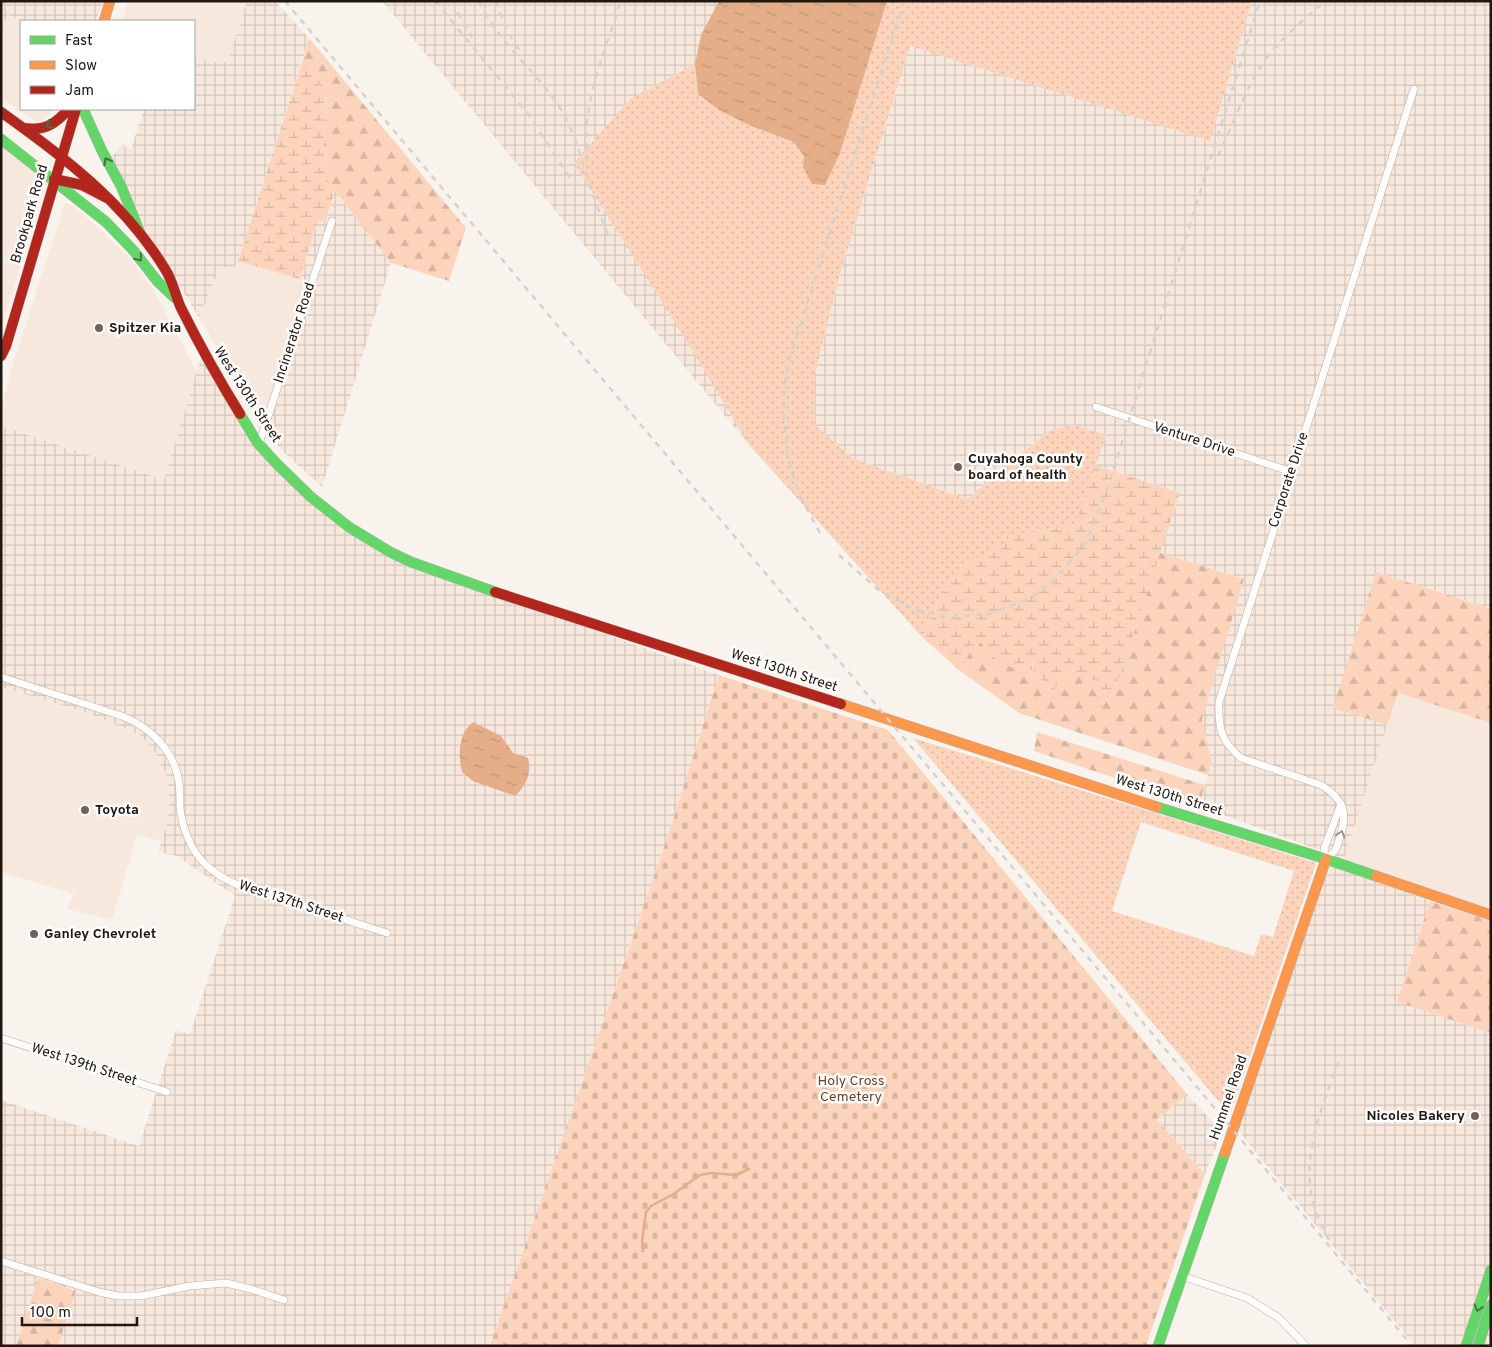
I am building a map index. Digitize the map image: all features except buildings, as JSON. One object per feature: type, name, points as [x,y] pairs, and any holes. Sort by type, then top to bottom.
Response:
[{"type":"main road","points":[[104,20],[110,1]]},
{"type":"main road","points":[[24,128],[44,129],[68,110]]},
{"type":"main road","name":"Brookpark Road","points":[[1,356],[6,346],[76,110]]},
{"type":"main road","points":[[83,110],[103,153],[121,186],[142,235]]},
{"type":"main road","name":"West 130th Street","points":[[1,112],[61,155],[122,211],[142,235],[168,272],[177,300],[206,359],[259,444],[307,493],[350,527],[393,553],[419,565],[511,597],[1143,803],[1326,859],[1491,915]]},
{"type":"main road","name":"West 130th Street","points":[[1,139],[106,222],[133,250],[158,282],[177,300]]},
{"type":"main road","points":[[54,179],[78,184],[109,199]]},
{"type":"main road","points":[[106,222],[122,211]]},
{"type":"main road","name":"Hummel Road","points":[[1158,1346],[1326,859]]},
{"type":"main road","points":[[1466,1346],[1491,1270]]},
{"type":"main road","points":[[1478,1346],[1491,1305]]},
{"type":"street","name":"Corporate Drive","points":[[1326,859],[1324,849],[1341,804],[1338,798],[1321,785],[1241,758],[1232,751],[1225,742],[1221,732],[1218,718],[1219,702],[1414,90]]},
{"type":"street","name":"Incinerator Road","points":[[259,444],[332,221]]},
{"type":"street","name":"Venture Drive","points":[[1096,407],[1292,472]]},
{"type":"street","name":"West 137th Street","points":[[1,677],[122,716],[150,732],[162,745],[174,766],[178,779],[180,810],[189,840],[202,861],[221,877],[247,888],[387,933]]},
{"type":"street","name":"West 139th Street","points":[[1,1038],[167,1092]]},
{"type":"street","points":[[1,1260],[99,1292],[118,1296],[141,1296],[190,1286],[226,1283],[284,1300]]},
{"type":"street","points":[[1182,1276],[1247,1298],[1279,1318],[1306,1346]]},
{"type":"shaded area","points":[[1,1],[103,1],[96,20],[22,20],[7,15],[1,32]]},
{"type":"shaded area","points":[[128,1],[247,1],[229,61],[217,63],[195,56],[195,20],[122,20]]},
{"type":"shaded area","points":[[247,1],[275,1],[309,38],[238,261],[234,268],[220,267],[199,318],[148,234],[110,159],[122,145],[131,149],[144,110],[195,110],[195,56],[217,63],[228,61]]},
{"type":"shaded area","points":[[382,1],[923,1],[1210,140],[1252,1],[1491,1],[1491,609],[1376,572],[1334,707],[1387,725],[1344,859],[1199,806],[1212,762],[1201,719],[1244,579],[1160,553],[1180,493],[1095,465],[1106,435],[1049,431],[967,499],[854,459],[815,425],[815,374],[840,274],[902,73],[750,446]]},
{"type":"shaded area","points":[[7,15],[21,20],[20,110],[52,110],[47,118],[37,122],[1,98],[1,32]]},
{"type":"shaded area","points":[[1,145],[47,180],[1,330]]},
{"type":"shaded area","points":[[335,191],[391,263],[322,487],[279,448],[263,420],[306,281],[300,279],[318,220],[325,222]]},
{"type":"shaded area","name":"Spitzer Kia","points":[[65,203],[74,206],[127,255],[153,289],[197,372],[164,480],[1,426],[1,410],[12,367]]},
{"type":"shaded area","points":[[238,261],[306,280],[263,420],[199,318],[220,266],[234,268]]},
{"type":"shaded area","points":[[202,354],[264,455],[387,555],[719,675],[667,839],[490,1346],[58,1346],[76,1291],[38,1278],[16,1346],[1,1345],[1,1100],[139,1146],[176,1030],[190,1034],[235,896],[177,856],[158,852],[168,821],[169,798],[166,774],[154,751],[140,735],[88,713],[1,687],[1,426],[164,480]]},
{"type":"shaded area","name":"Toyota","points":[[1,687],[88,713],[140,735],[154,751],[166,774],[169,798],[168,821],[162,841],[137,835],[112,920],[67,909],[74,894],[1,872]]},
{"type":"shaded area","points":[[1397,693],[1491,723],[1491,909],[1344,859]]},
{"type":"shaded area","points":[[1327,863],[1430,901],[1397,1002],[1491,1033],[1491,1346],[1415,1346],[1236,1128]]},
{"type":"shaded area","points":[[1187,1094],[1222,1132],[1205,1174],[1157,1120]]},
{"type":"green space","points":[[887,1],[1252,1],[1210,141],[910,46],[840,274],[815,374],[815,425],[854,459],[967,499],[1049,431],[1072,424],[1106,435],[1075,525],[1023,533],[945,590],[922,637],[750,446],[676,324],[574,163],[630,99],[695,64],[698,95],[719,110],[749,125],[794,142],[804,156],[803,167],[825,185],[840,153]]},
{"type":"green space","points":[[309,38],[466,228],[449,281],[391,263],[329,183],[324,147],[326,90],[303,59]]},
{"type":"green space","points":[[303,59],[326,90],[324,147],[329,183],[335,191],[325,222],[318,220],[300,279],[238,261]]},
{"type":"green space","points":[[1095,465],[1180,493],[1114,693],[1098,711],[1097,682],[1070,669],[1051,694],[1035,670],[1001,665],[977,639],[960,671],[922,637],[945,590],[969,562],[1023,533],[1075,525]]},
{"type":"green space","points":[[1160,553],[1244,579],[1202,719],[1212,762],[1208,775],[1019,713],[960,671],[977,638],[1001,665],[1035,670],[1051,694],[1070,669],[1097,682],[1099,710],[1114,693]]},
{"type":"green space","points":[[1376,572],[1491,609],[1491,723],[1398,693],[1387,725],[1333,708]]},
{"type":"green space","name":"Holy Cross Cemetery","points":[[719,675],[888,730],[1187,1094],[1157,1120],[1205,1174],[1146,1346],[490,1346],[667,839]]},
{"type":"green space","points":[[1037,732],[1205,785],[1199,806],[1034,751]]},
{"type":"green space","points":[[913,738],[1316,863],[1230,1115]],"holes":[[[1141,822],[1294,871],[1273,937],[1261,934],[1254,956],[1112,911]]]},
{"type":"green space","points":[[1430,901],[1491,921],[1491,1033],[1397,1002]]},
{"type":"green space","points":[[38,1278],[76,1291],[58,1346],[16,1346]]},
{"type":"water","points":[[719,1],[887,1],[840,153],[825,185],[812,184],[803,167],[804,156],[794,142],[749,125],[719,110],[698,94],[695,64],[701,35]]},
{"type":"water","points":[[473,722],[501,736],[513,753],[528,758],[529,774],[522,788],[515,796],[473,781],[462,772],[460,745],[464,732]]},
{"type":"waterway","points":[[643,1251],[642,1242],[646,1212],[651,1206],[672,1195],[700,1175],[711,1173],[736,1175],[749,1169]]},
{"type":"railway","points":[[285,1],[1233,1130],[1412,1346]]},
{"type":"railway","points":[[435,1],[529,115],[570,178]]},
{"type":"railway","points":[[454,1],[458,13],[472,37]]},
{"type":"railway","points":[[479,1],[496,29],[564,114],[577,144],[592,193],[610,240]]},
{"type":"railway","points":[[496,1],[506,29],[520,51]]},
{"type":"railway","points":[[587,161],[586,140],[590,100],[621,1]]},
{"type":"railway","points":[[820,533],[800,496],[788,459],[784,420],[784,387],[790,357],[904,1]]},
{"type":"railway","points":[[839,555],[881,592],[914,609],[946,618],[988,614],[1029,599],[1054,581],[1087,541],[1106,493],[1260,1]]},
{"type":"railway","points":[[1218,156],[1243,99],[1267,57],[1282,40],[1325,1]]},
{"type":"railway","points":[[1329,1240],[1312,1199],[1310,1159],[1317,1125],[1339,1060]]},
{"type":"traffic: fast","points":[[83,110],[103,153],[121,186],[141,235]]},
{"type":"traffic: fast","points":[[1,139],[106,222],[133,250],[158,282],[175,298]]},
{"type":"traffic: fast","points":[[240,414],[257,442],[276,463],[311,497],[349,527],[390,552],[411,562],[495,592]]},
{"type":"traffic: fast","points":[[1157,807],[1376,876]]},
{"type":"traffic: fast","points":[[1158,1346],[1225,1153]]},
{"type":"traffic: fast","points":[[1466,1346],[1491,1270]]},
{"type":"traffic: fast","points":[[1478,1346],[1491,1305]]},
{"type":"traffic: slow","points":[[104,20],[110,1]]},
{"type":"traffic: slow","points":[[841,704],[1157,807]]},
{"type":"traffic: slow","points":[[1225,1153],[1326,859]]},
{"type":"traffic: slow","points":[[1376,876],[1491,915]]},
{"type":"traffic: jam","points":[[24,128],[32,129],[50,125],[68,110]]},
{"type":"traffic: jam","points":[[1,356],[6,346],[76,110]]},
{"type":"traffic: jam","points":[[1,112],[91,182],[112,202],[149,245],[168,274],[188,321],[240,414]]},
{"type":"traffic: jam","points":[[54,179],[82,185],[109,199]]},
{"type":"traffic: jam","points":[[495,592],[841,704]]},
{"type":"place","name":"Spitzer Kia","points":[[99,328]]},
{"type":"place","name":"Cuyahoga County board of health","points":[[958,467]]},
{"type":"place","name":"Toyota","points":[[85,810]]},
{"type":"place","name":"Ganley Chevrolet","points":[[34,934]]},
{"type":"place","name":"Nicoles Bakery","points":[[1475,1116]]}]
